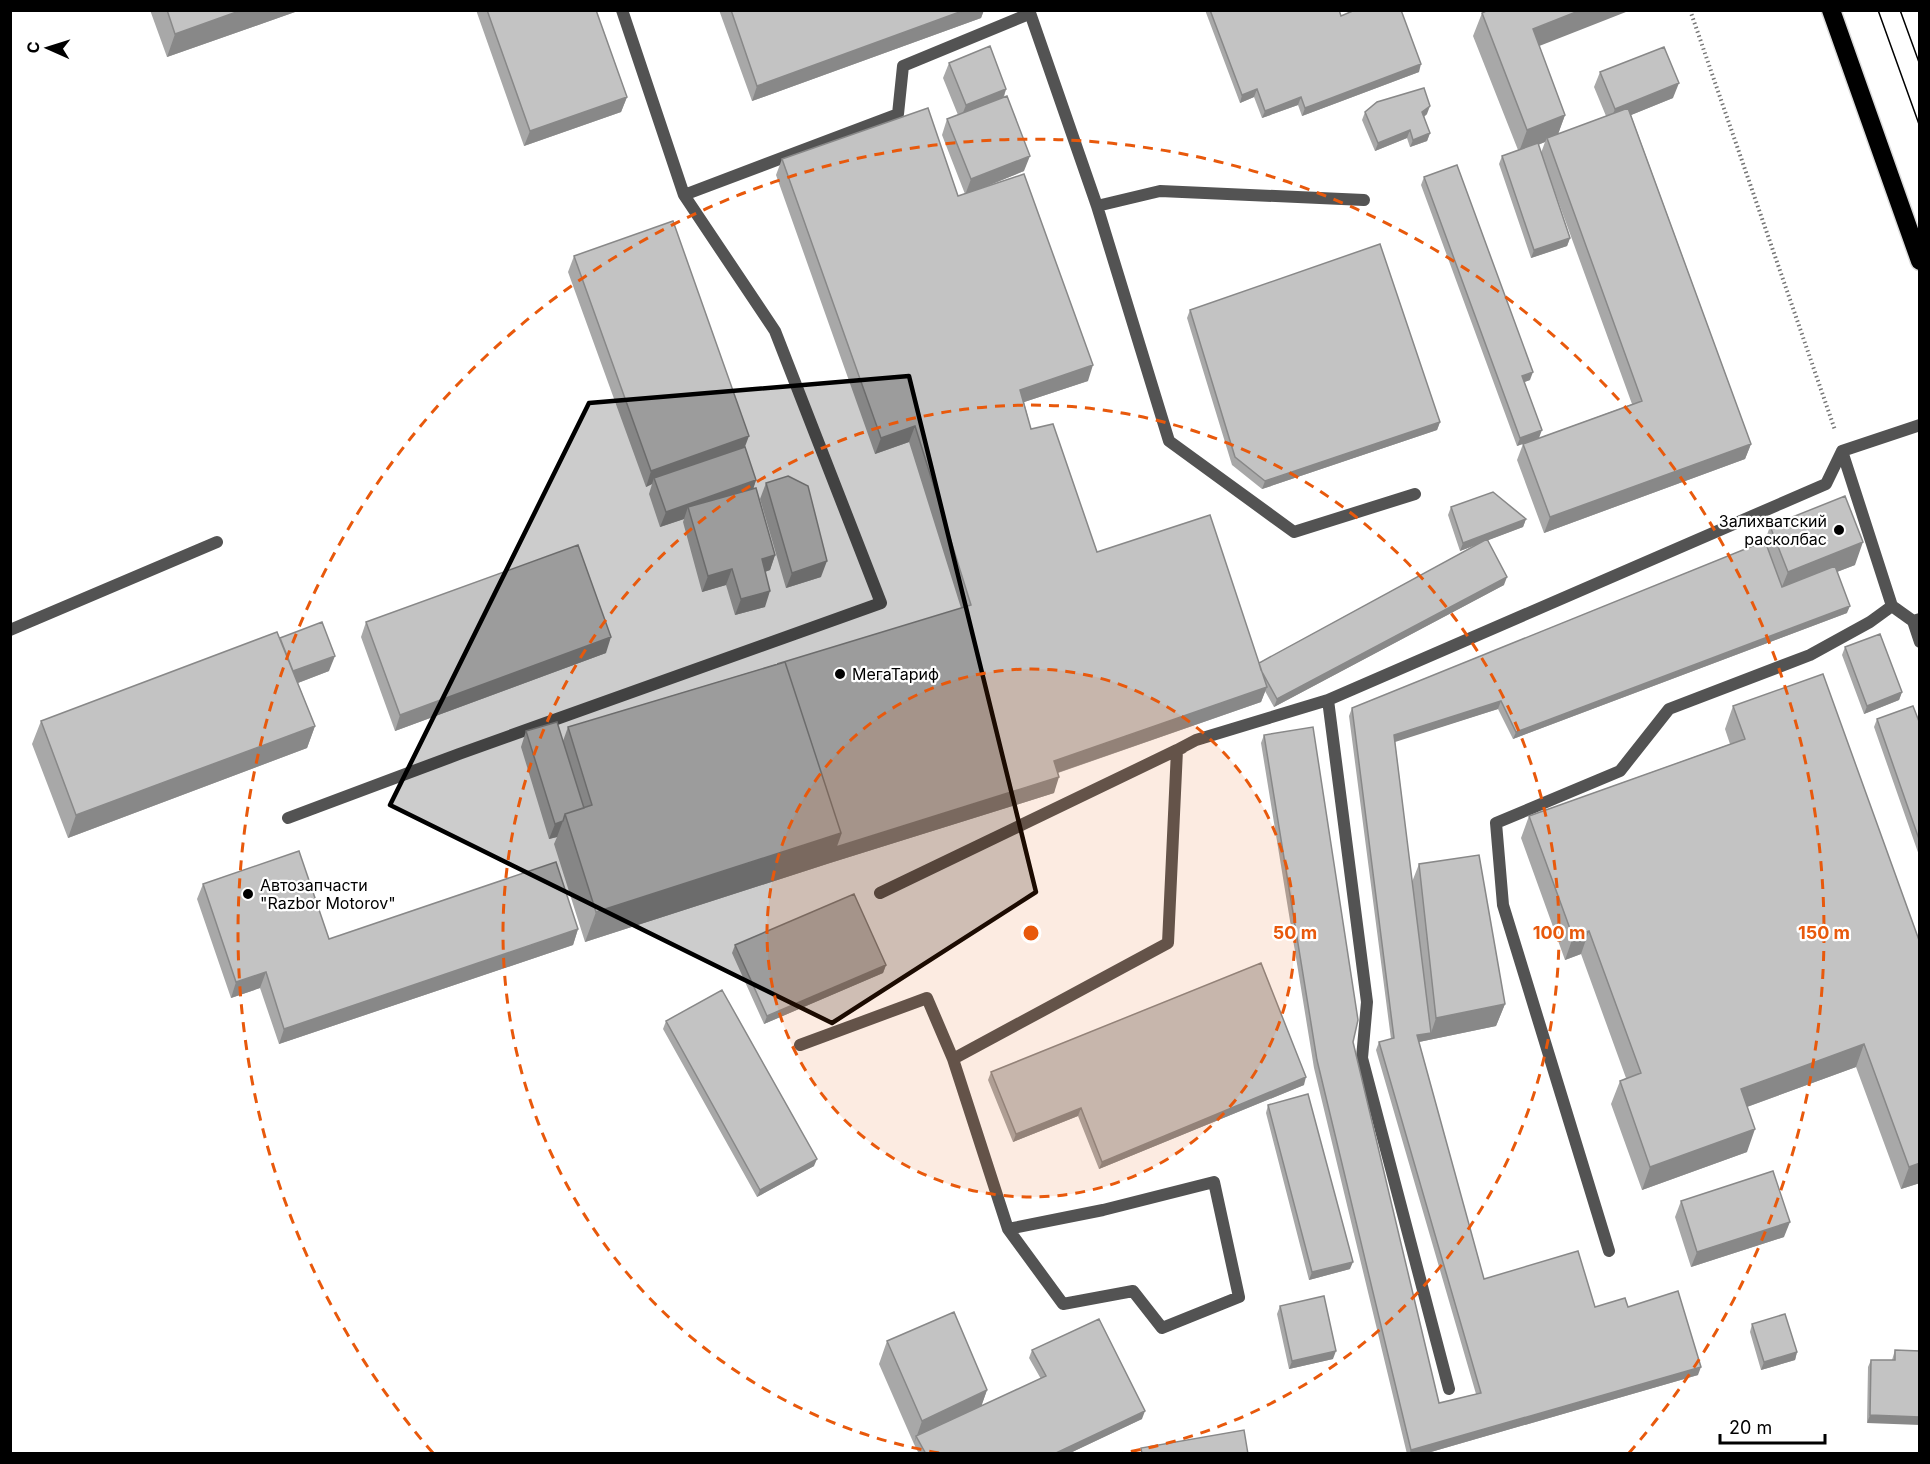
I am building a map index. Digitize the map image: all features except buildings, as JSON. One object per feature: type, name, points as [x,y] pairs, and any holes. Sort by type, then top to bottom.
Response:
[{"type":"highway","points":[[1831,10],[1920,261]]},
{"type":"lane","points":[[288,818],[448,758],[881,603],[775,331],[684,195],[622,10]]},
{"type":"lane","points":[[684,195],[898,114],[903,66],[1029,12],[1097,206],[1169,441],[1294,532],[1415,494]]},
{"type":"lane","points":[[1097,206],[1160,191],[1364,200]]},
{"type":"lane","points":[[880,893],[1196,740],[1328,700],[1826,484],[1842,451],[1920,425]]},
{"type":"lane","points":[[1842,451],[1892,606],[1916,620],[1920,642]]},
{"type":"lane","points":[[10,630],[217,542]]},
{"type":"lane","points":[[1609,1251],[1503,905],[1496,823],[1620,771],[1668,709],[1810,655],[1870,622],[1892,606]]},
{"type":"lane","points":[[1328,700],[1367,1002],[1362,1058],[1449,1389]]},
{"type":"lane","points":[[953,1059],[1168,943],[1177,750]]},
{"type":"lane","points":[[800,1045],[927,998],[953,1059],[1008,1229],[1063,1304],[1133,1291],[1162,1328],[1239,1297],[1214,1182],[1103,1210],[1008,1229]]},
{"type":"path","points":[[1690,10],[1842,451]]},
{"type":"highlighted area","points":[[909,376],[1036,892],[832,1023],[390,805],[589,403]]},
{"type":"tram line","points":[[1878,10],[1920,127]]},
{"type":"tram line","points":[[1900,10],[1920,65]]},
{"type":"place","name":"Залихватский расколбас","points":[[1839,530]]},
{"type":"place","name":"МегаТариф","points":[[840,674]]},
{"type":"place","name":"Автозапчасти \"Razbor Motorov\"","points":[[248,894]]}]
